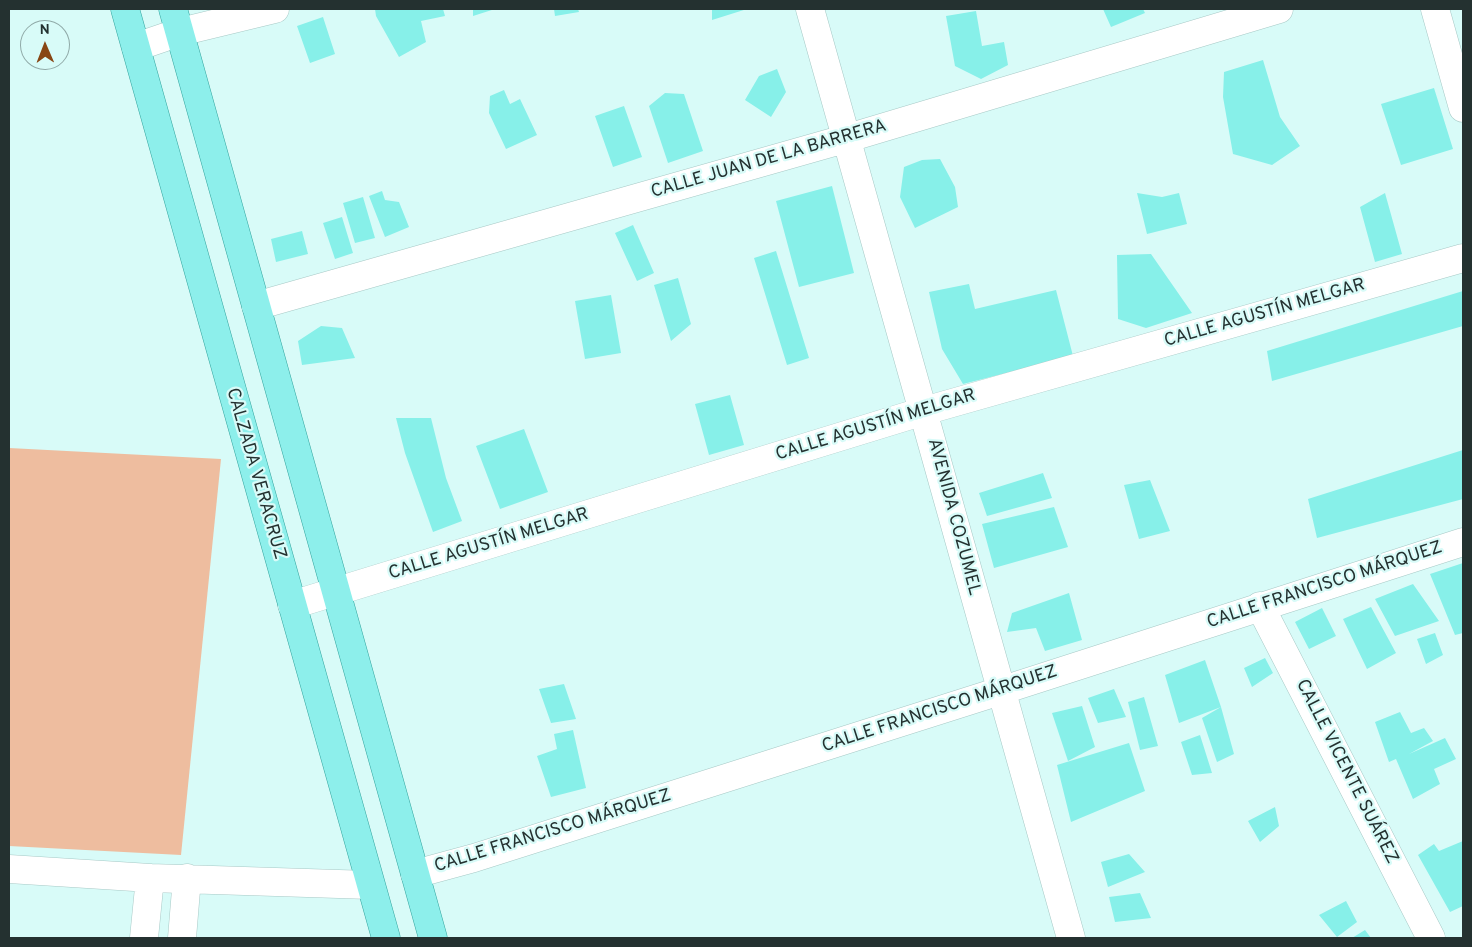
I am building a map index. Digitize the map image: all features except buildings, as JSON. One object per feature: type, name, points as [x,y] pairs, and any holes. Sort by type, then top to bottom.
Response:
[{"type":"main road","name":"CALZADA VERACRUZ","points":[[125,9],[386,938]]},
{"type":"main road","points":[[176,21],[338,591],[433,938]]},
{"type":"street","points":[[136,47],[176,21],[274,9]]},
{"type":"street","name":"AVENIDA COZUMEL","points":[[810,9],[924,411],[1000,692],[1071,938]]},
{"type":"street","name":"CALLE JUAN DE LA BARRERA","points":[[256,306],[848,138],[1279,9]]},
{"type":"street","points":[[1435,9],[1463,108]]},
{"type":"street","name":"CALLE AGUSTÍN MELGAR","points":[[292,605],[924,411],[1463,258]]},
{"type":"street","name":"CALLE FRANCISCO MÁRQUEZ","points":[[415,874],[474,858],[1000,692],[1260,606],[1463,542]]},
{"type":"street","name":"CALLE VICENTE SUÁREZ","points":[[1260,606],[1431,938]]},
{"type":"street","points":[[9,869],[150,878],[370,885]]},
{"type":"street","points":[[144,938],[150,878]]},
{"type":"street","points":[[182,938],[187,878]]},
{"type":"shaded area","points":[[9,448],[221,459],[181,855],[9,846]]}]
